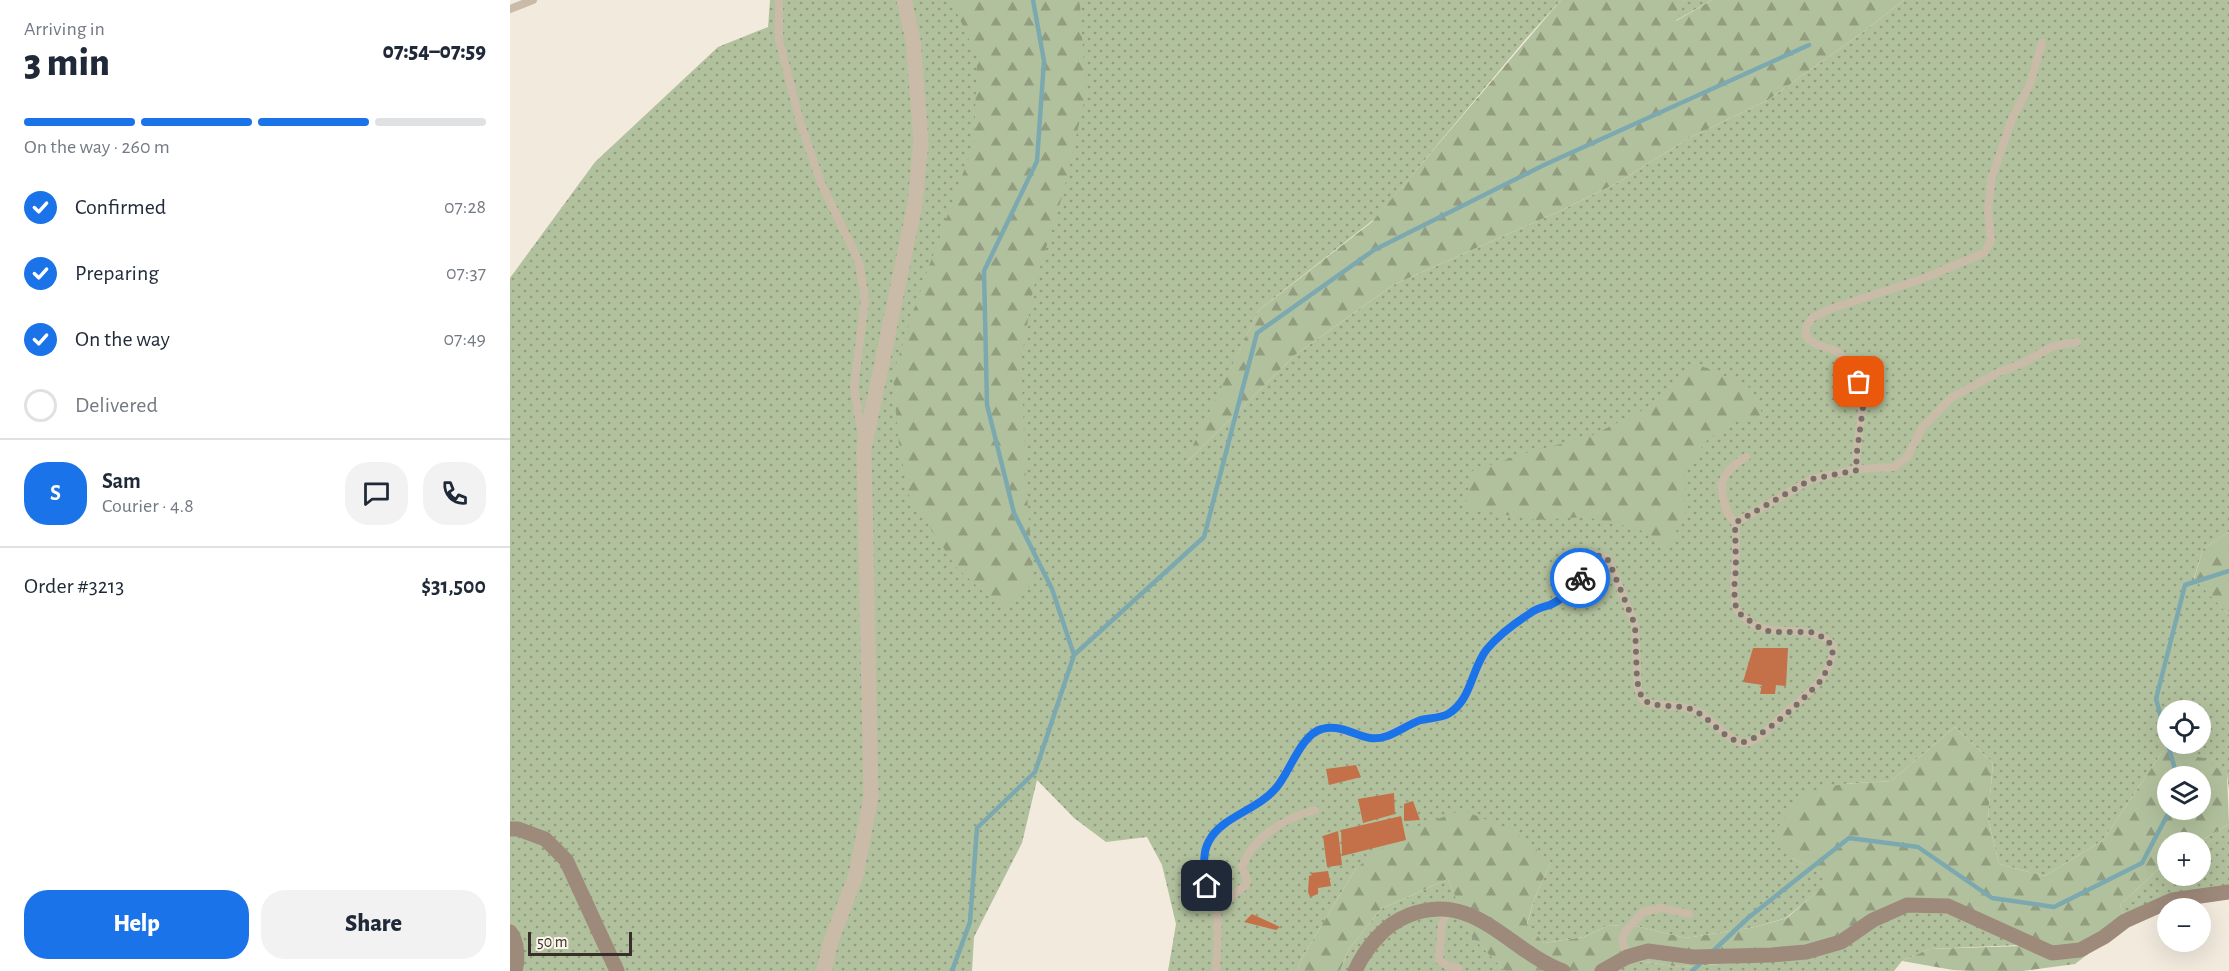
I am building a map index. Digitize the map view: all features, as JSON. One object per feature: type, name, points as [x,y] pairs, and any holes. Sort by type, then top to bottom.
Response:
[{"type":"street","points":[[824,971],[831,941],[856,875],[871,796],[864,449],[915,204],[921,141],[913,40],[904,0]]},
{"type":"street","points":[[510,829],[518,829],[545,839],[566,860],[617,971]]},
{"type":"street","points":[[1602,971],[1627,957],[1648,951],[1693,957],[1806,952],[1841,942],[1873,920],[1907,905],[1948,906],[2052,953],[2080,950],[2104,937],[2125,921],[2172,900],[2229,892]]},
{"type":"street","points":[[1355,971],[1376,939],[1398,920],[1423,909],[1448,908],[1476,916],[1547,965],[1563,971]]},
{"type":"street","points":[[510,932],[514,937],[516,952],[515,971]]},
{"type":"lane","points":[[510,9],[533,0]]},
{"type":"lane","points":[[779,0],[779,40],[800,122],[821,183],[859,262],[864,300],[854,387],[864,449]]},
{"type":"lane","points":[[1858,470],[1856,459],[1864,392],[1840,354],[1808,339],[1805,334],[1807,325],[1812,318],[1830,309],[1922,279],[1984,253],[1991,241],[1988,210],[1992,177],[2012,119],[2030,84],[2042,43]]},
{"type":"lane","points":[[1735,523],[1812,479],[1858,470],[1894,467],[1907,457],[1922,428],[1951,398],[2053,346],[2077,342]]},
{"type":"lane","points":[[1216,971],[1216,908],[1210,896],[1205,873],[1205,852],[1209,840],[1219,828],[1249,811],[1274,790],[1313,732],[1326,728],[1339,728],[1372,738],[1381,737],[1420,720],[1449,713],[1460,704],[1487,649],[1530,613],[1569,593],[1581,577],[1588,559],[1596,555],[1607,558],[1635,625],[1637,681],[1642,699],[1651,704],[1688,708],[1701,713],[1736,741],[1746,743],[1762,735],[1802,700],[1822,679],[1832,658],[1833,649],[1827,639],[1811,632],[1772,632],[1761,629],[1739,613],[1736,608],[1735,523],[1728,513],[1722,485],[1730,469],[1746,457]]},
{"type":"lane","points":[[1216,908],[1246,885],[1247,880],[1242,867],[1253,847],[1269,831],[1295,815],[1315,810]]},
{"type":"lane","points":[[1448,908],[1442,924],[1439,960],[1446,965],[1458,968]]},
{"type":"lane","points":[[1627,957],[1622,941],[1625,932],[1643,912],[1662,908],[1689,914]]},
{"type":"green space","points":[[770,0],[1561,0],[1377,217],[1259,310],[1185,464],[1295,355],[1393,285],[1560,211],[1619,182],[1689,138],[1768,100],[1904,0],[2229,0],[2229,532],[2203,549],[2194,578],[2229,615],[2229,790],[2227,775],[2211,769],[2211,766],[2203,766],[2171,754],[2211,754],[2211,700],[2157,700],[2157,754],[2161,754],[2103,840],[2045,876],[1999,864],[1988,819],[1993,763],[1955,727],[1891,781],[1843,784],[1792,858],[1832,879],[1786,918],[1755,927],[1686,938],[1632,925],[1607,926],[1584,937],[1544,943],[1527,925],[1535,897],[1551,862],[1356,868],[1302,958],[1297,971],[1168,971],[1176,924],[1162,865],[1147,837],[1106,842],[1074,818],[1037,780],[1022,843],[974,937],[972,971],[510,971],[510,278],[595,162],[718,47],[768,27]]},
{"type":"green space","points":[[951,0],[1079,0],[1080,6],[1086,93],[1064,190],[1033,290],[1021,361],[1026,483],[1034,583],[1003,610],[956,567],[908,494],[898,437],[893,374],[924,280],[974,143],[977,57]]},
{"type":"green space","points":[[1561,0],[1684,0],[1676,21],[1712,0],[1904,0],[1768,100],[1689,138],[1619,182],[1560,211],[1393,285],[1295,355],[1183,466],[1259,310],[1372,222]]},
{"type":"green space","points":[[1684,0],[1712,0],[1675,21]]},
{"type":"green space","points":[[1695,363],[1750,388],[1764,417],[1737,421],[1708,439],[1684,470],[1684,517],[1666,550],[1639,529],[1586,517],[1536,520],[1465,508],[1472,471],[1529,452],[1591,436],[1645,409]]},
{"type":"green space","points":[[2229,532],[2229,615],[2194,579],[2203,549]]},
{"type":"green space","points":[[1955,727],[1993,763],[1988,819],[1999,864],[2045,876],[2103,840],[2161,754],[2180,754],[2203,758],[2227,775],[2229,824],[2211,835],[2211,832],[2157,832],[2157,870],[2120,905],[2126,925],[2075,964],[2022,971],[1973,971],[1902,961],[1929,949],[2020,946],[1946,909],[1907,907],[1876,922],[1770,960],[1681,967],[1630,960],[1609,971],[1505,971],[1472,937],[1448,879],[1381,909],[1349,949],[1340,971],[1297,971],[1302,958],[1356,868],[1408,830],[1462,810],[1515,831],[1551,862],[1535,897],[1527,924],[1544,943],[1584,937],[1607,926],[1632,925],[1686,938],[1755,927],[1787,918],[1831,879],[1792,858],[1773,834],[1803,793],[1843,784],[1891,781]]},
{"type":"green space","points":[[2229,824],[2229,896],[2157,898],[2157,910],[2126,925],[2120,905],[2157,870],[2157,886],[2211,886],[2211,835]]},
{"type":"green space","points":[[1448,879],[1473,937],[1505,971],[1340,971],[1349,949],[1381,909]]},
{"type":"green space","points":[[1907,907],[1946,909],[2022,945],[1929,949],[1902,961],[1894,971],[1609,971],[1630,960],[1681,967],[1770,960]]},
{"type":"building","points":[[1753,648],[1788,648],[1786,686],[1776,685],[1775,694],[1760,694],[1762,685],[1743,682]]},
{"type":"building","points":[[1356,765],[1361,777],[1329,785],[1326,769]]},
{"type":"building","points":[[1394,793],[1395,814],[1363,823],[1358,799]]},
{"type":"building","points":[[1413,801],[1420,820],[1404,821],[1404,804]]},
{"type":"building","points":[[1401,816],[1406,840],[1342,856],[1341,830]]},
{"type":"building","points":[[1338,831],[1342,865],[1327,867],[1323,836]]},
{"type":"building","points":[[1328,871],[1331,886],[1318,888],[1318,894],[1310,897],[1308,892],[1311,873]]},
{"type":"building","points":[[1252,914],[1280,927],[1276,930],[1244,922]]},
{"type":"waterway","points":[[952,971],[970,922],[977,828],[1035,772],[1074,655],[1052,589],[1014,513],[987,405],[984,271],[1037,161],[1044,61],[1033,0]]},
{"type":"waterway","points":[[1074,655],[1204,537],[1257,333],[1374,250],[1544,165],[1809,45]]},
{"type":"waterway","points":[[2157,703],[2156,699],[2185,585],[2229,571]]},
{"type":"waterway","points":[[2171,754],[2174,766]]},
{"type":"waterway","points":[[1712,952],[1748,918],[1849,838],[1918,847],[1992,898],[2054,907],[2142,863],[2165,820]]},
{"type":"waterway","points":[[1692,971],[1702,962]]},
{"type":"way so far","points":[[1580,578],[1588,559],[1596,555],[1607,558],[1635,625],[1638,689],[1645,702],[1688,708],[1701,713],[1736,741],[1746,743],[1762,735],[1822,679],[1832,658],[1833,645],[1827,639],[1811,632],[1772,632],[1761,629],[1739,613],[1736,608],[1734,590],[1735,523],[1812,479],[1858,470],[1856,459],[1864,400],[1864,392],[1859,382]]},
{"type":"route","points":[[1207,886],[1204,862],[1209,840],[1219,828],[1249,811],[1274,790],[1313,732],[1326,728],[1339,728],[1372,738],[1381,737],[1420,720],[1449,713],[1460,704],[1487,649],[1530,613],[1569,593],[1580,578]]}]
